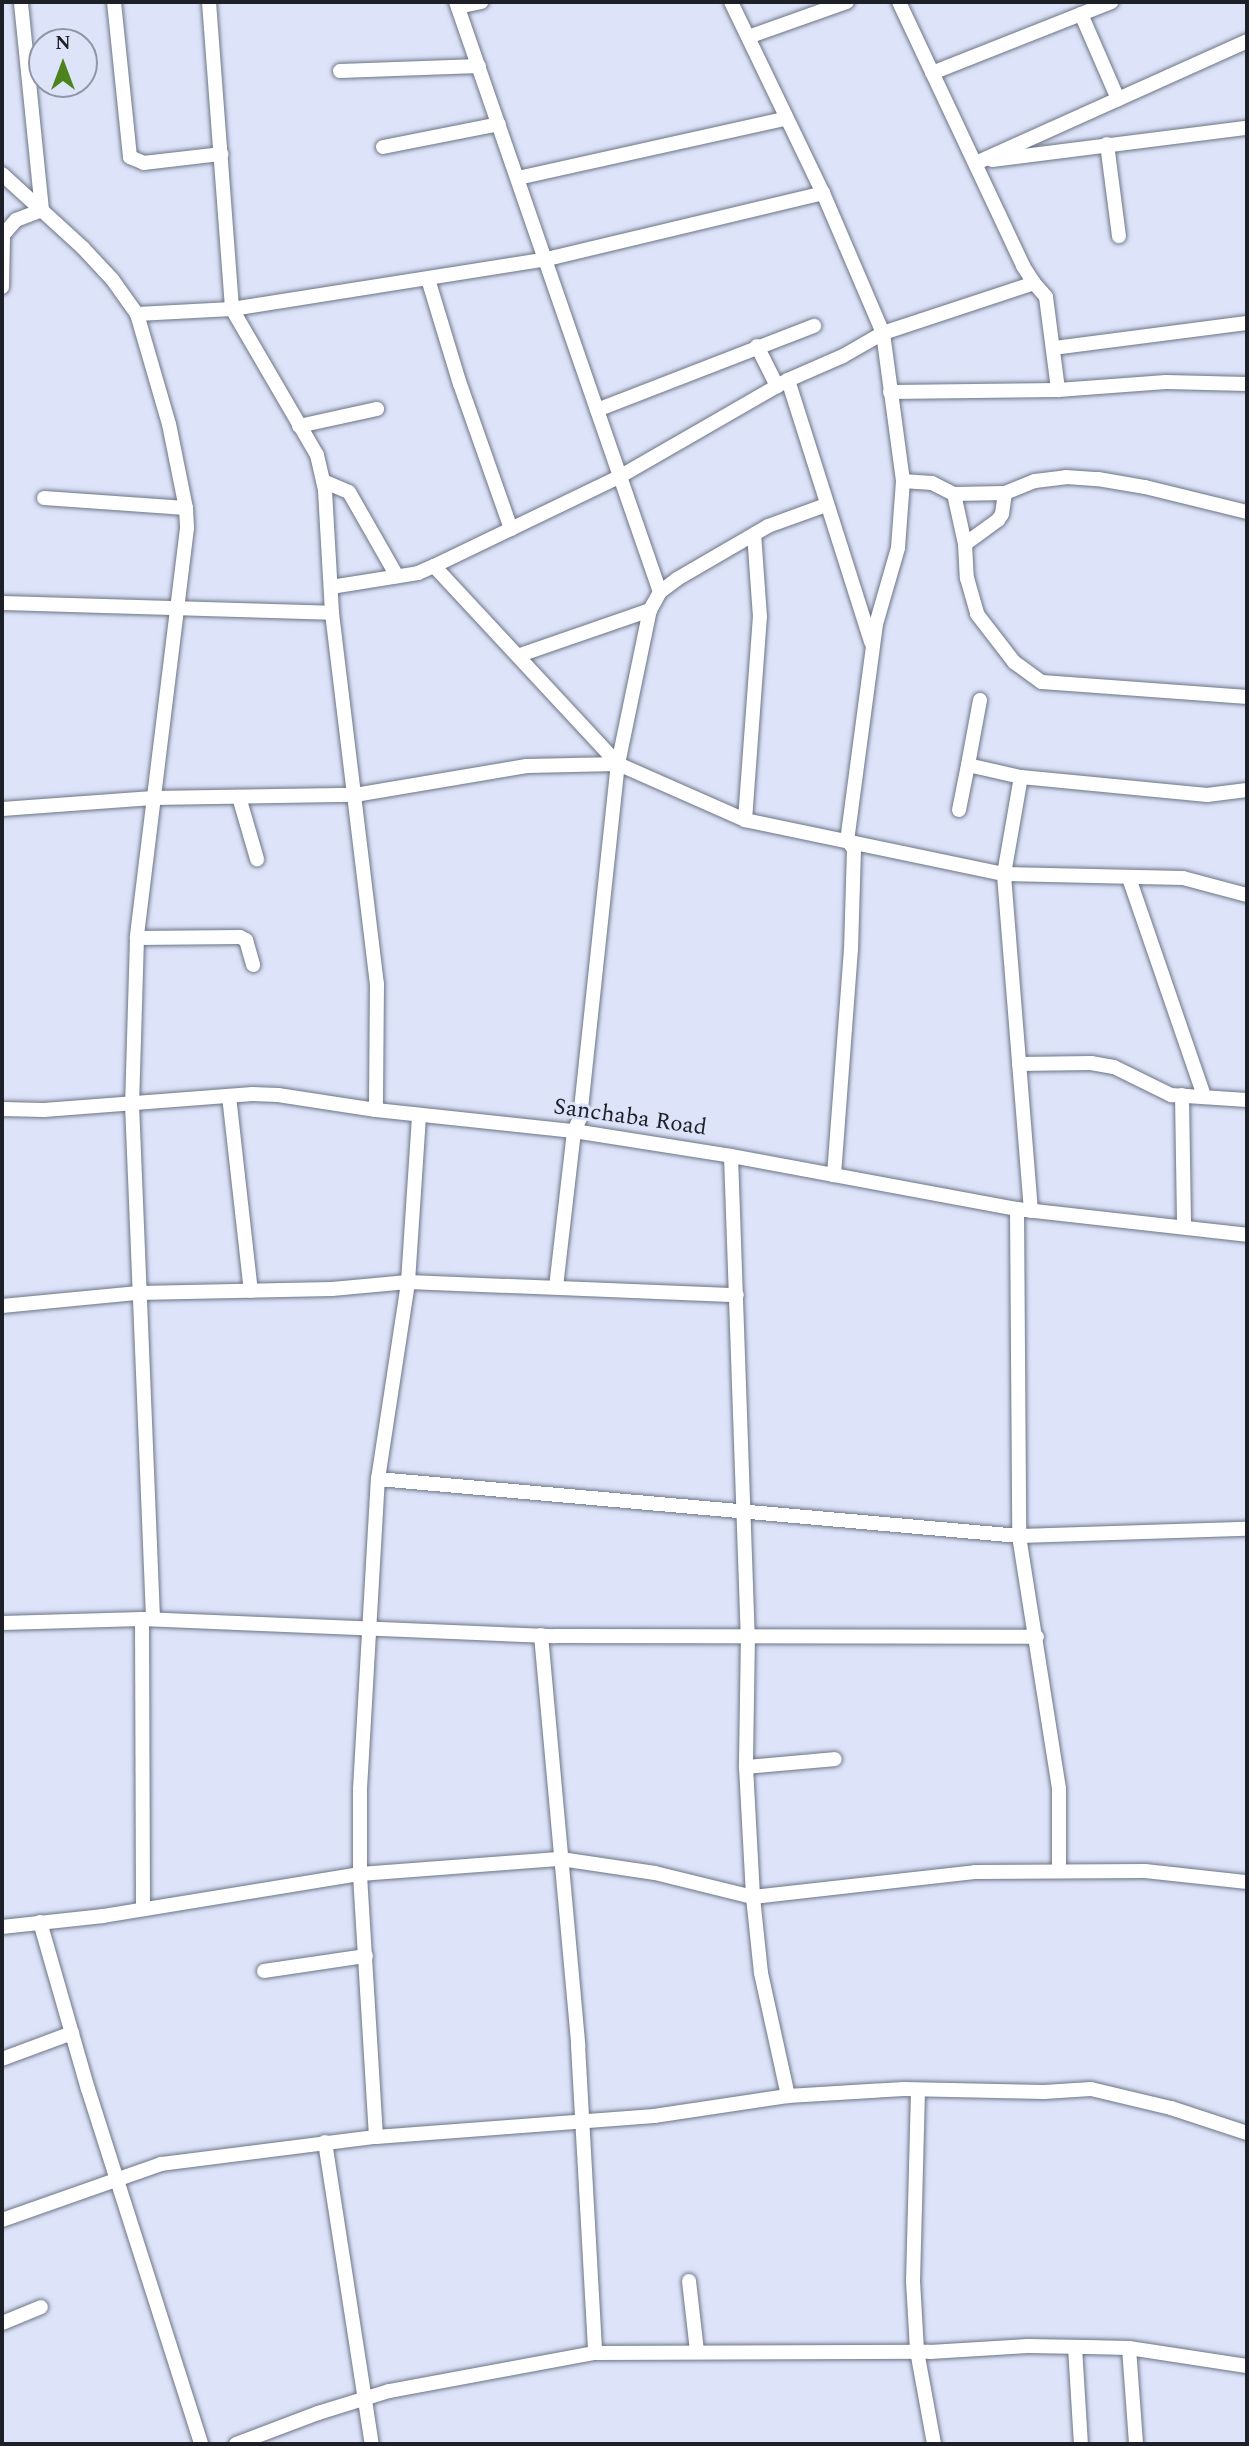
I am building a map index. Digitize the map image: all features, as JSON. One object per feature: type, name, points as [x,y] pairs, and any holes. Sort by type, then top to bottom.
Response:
[{"type":"street","points":[[21,2],[42,210]]},
{"type":"street","points":[[114,2],[130,157],[144,163],[221,154]]},
{"type":"street","points":[[209,2],[232,309],[317,455],[323,481],[332,613],[377,984],[376,1110]]},
{"type":"street","points":[[481,2],[457,5],[660,592]]},
{"type":"street","points":[[732,2],[785,119],[823,193],[884,333],[903,481],[898,548],[876,624],[847,840],[854,849],[851,949],[834,1175]]},
{"type":"street","points":[[748,37],[847,2]]},
{"type":"street","points":[[899,2],[1023,266],[1045,297],[1058,390]]},
{"type":"street","points":[[932,74],[1111,2]]},
{"type":"street","points":[[1081,14],[1118,99]]},
{"type":"street","points":[[976,163],[1247,41]]},
{"type":"street","points":[[340,71],[479,66]]},
{"type":"street","points":[[518,178],[785,119]]},
{"type":"street","points":[[383,147],[499,124]]},
{"type":"street","points":[[976,163],[1247,128]]},
{"type":"street","points":[[1107,145],[1119,236]]},
{"type":"street","points":[[2,174],[105,271],[138,314],[169,425],[186,508],[187,528],[178,611],[153,798],[138,938],[132,1104],[147,1619],[143,1909]]},
{"type":"street","points":[[138,314],[232,309],[547,259],[823,193]]},
{"type":"street","points":[[2,287],[4,234],[16,220],[42,210]]},
{"type":"street","points":[[428,279],[460,384],[511,529]]},
{"type":"street","points":[[331,587],[397,576],[434,566],[619,477],[783,383],[843,356],[884,333],[1034,283]]},
{"type":"street","points":[[1054,348],[1247,323]]},
{"type":"street","points":[[597,410],[814,326]]},
{"type":"street","points":[[757,346],[783,383],[873,647]]},
{"type":"street","points":[[890,392],[1058,390],[1166,383],[1247,384]]},
{"type":"street","points":[[299,426],[377,409]]},
{"type":"street","points":[[903,481],[932,483],[954,494],[1005,493],[1035,481],[1066,477],[1098,479],[1145,487],[1247,512]]},
{"type":"street","points":[[323,481],[349,492],[397,576]]},
{"type":"street","points":[[964,544],[998,520],[1002,514],[1005,493]]},
{"type":"street","points":[[954,494],[964,544],[967,578],[977,614],[1014,663],[1042,682],[1247,698]]},
{"type":"street","points":[[44,498],[186,508]]},
{"type":"street","points":[[556,1287],[574,1131],[580,1118],[618,764],[650,610],[660,592],[754,534],[768,526],[826,505]]},
{"type":"street","points":[[745,820],[760,617],[754,534]]},
{"type":"street","points":[[434,566],[520,655],[618,764],[745,820],[1004,874],[1183,878],[1247,895]]},
{"type":"street","points":[[2,603],[178,611],[332,613]]},
{"type":"street","points":[[520,655],[650,610]]},
{"type":"street","points":[[959,810],[980,700]]},
{"type":"street","points":[[2,809],[153,798],[355,795],[527,766],[618,764]]},
{"type":"street","points":[[968,765],[1021,776],[1207,796],[1247,790]]},
{"type":"street","points":[[1021,776],[1004,874],[1019,1063],[1024,1210],[1019,1536],[1059,1788],[1059,1870]]},
{"type":"street","points":[[239,797],[257,859]]},
{"type":"street","points":[[1129,878],[1205,1096]]},
{"type":"street","points":[[138,938],[240,937],[246,940],[253,965]]},
{"type":"street","points":[[1019,1063],[1091,1063],[1114,1067],[1171,1095],[1247,1100]]},
{"type":"street","name":"Sanchaba Road","points":[[2,1109],[278,1095],[376,1110],[574,1131],[730,1156],[1024,1210],[1247,1235]]},
{"type":"street","points":[[1182,1095],[1184,1226]]},
{"type":"street","points":[[229,1097],[251,1291]]},
{"type":"street","points":[[376,2137],[360,1874],[360,1789],[378,1479],[408,1282],[419,1115]]},
{"type":"street","points":[[730,1156],[748,1634],[746,1767],[753,1897],[761,1973],[788,2096]]},
{"type":"street","points":[[2,1306],[138,1293],[332,1289],[408,1282],[737,1295]]},
{"type":"street","points":[[378,1479],[1019,1536],[1247,1529]]},
{"type":"street","points":[[2,1623],[147,1619],[541,1635],[1037,1637]]},
{"type":"street","points":[[541,1635],[578,2045],[595,2353]]},
{"type":"street","points":[[746,1767],[835,1759]]},
{"type":"street","points":[[2,1927],[143,1909],[360,1874],[561,1859],[655,1873],[753,1897],[975,1872],[1145,1871],[1247,1882]]},
{"type":"street","points":[[40,1922],[72,2033],[201,2444]]},
{"type":"street","points":[[264,1971],[366,1956]]},
{"type":"street","points":[[2,2059],[72,2033]]},
{"type":"street","points":[[2,2220],[160,2164],[376,2137],[582,2123],[788,2096],[1091,2089],[1171,2108],[1247,2133]]},
{"type":"street","points":[[918,2091],[913,2281],[917,2351],[934,2444]]},
{"type":"street","points":[[325,2142],[372,2444]]},
{"type":"street","points":[[689,2281],[697,2351]]},
{"type":"street","points":[[2,2323],[41,2307]]},
{"type":"street","points":[[236,2444],[365,2398],[595,2353],[917,2351],[1028,2346],[1129,2348],[1247,2366]]},
{"type":"street","points":[[1075,2347],[1081,2444]]},
{"type":"street","points":[[1129,2348],[1136,2444]]}]
